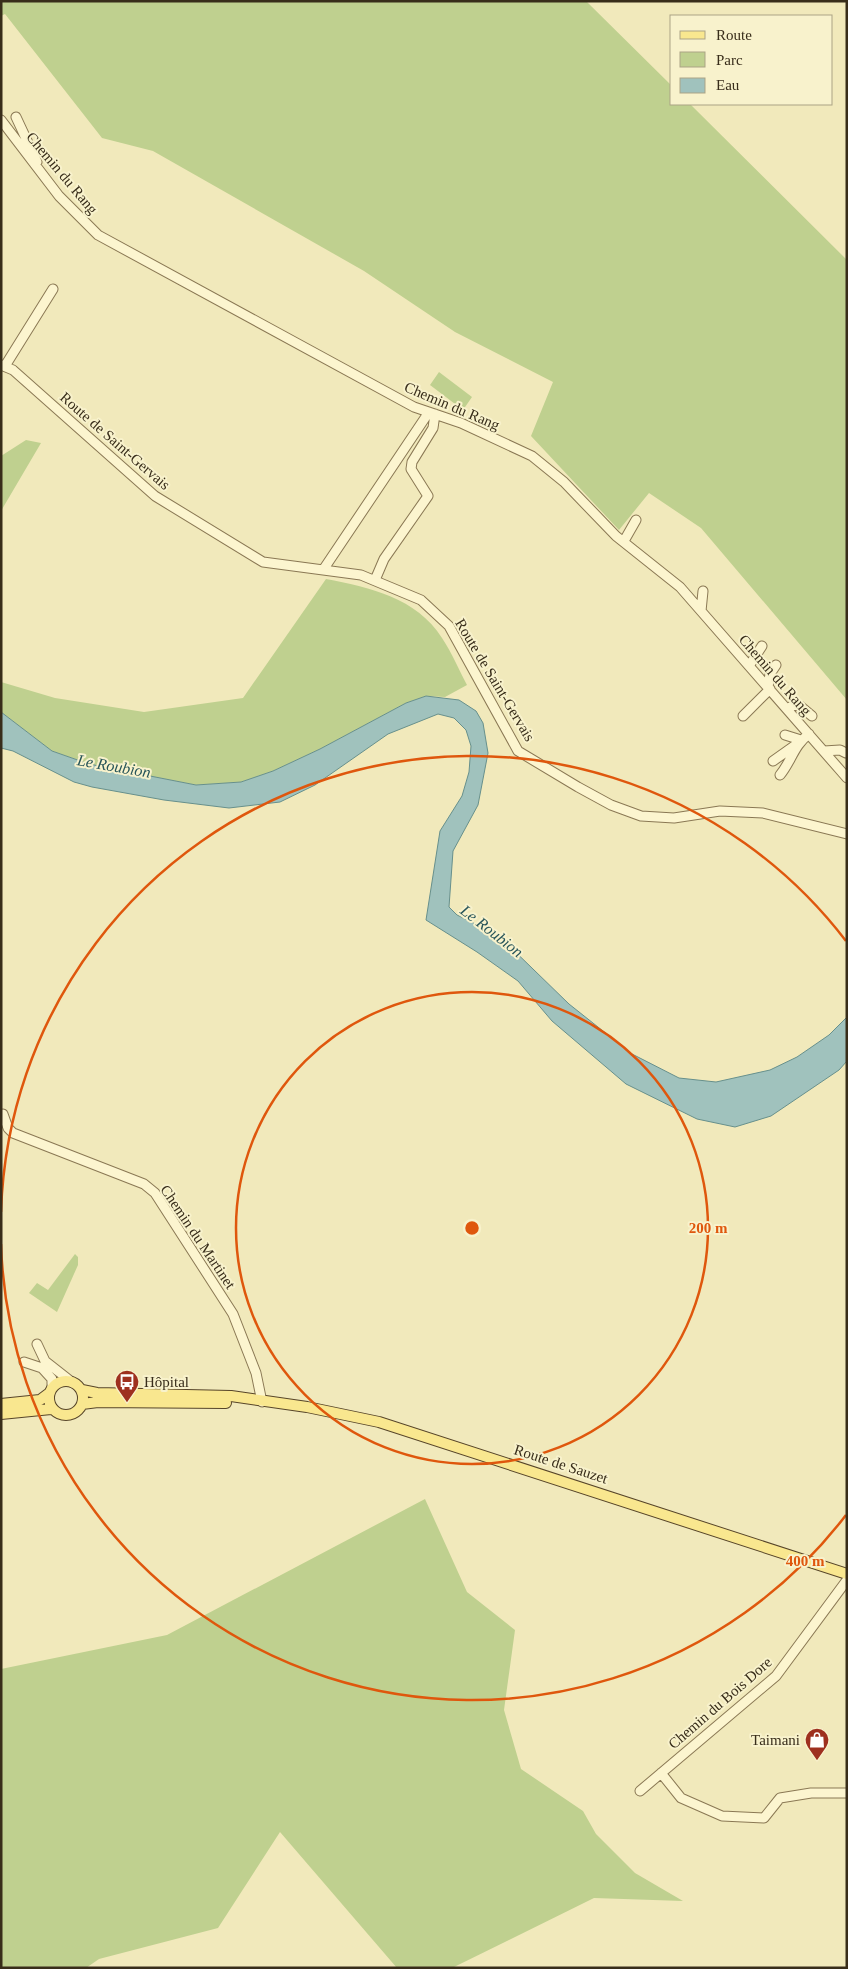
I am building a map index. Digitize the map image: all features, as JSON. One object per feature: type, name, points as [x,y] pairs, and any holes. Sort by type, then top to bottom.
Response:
[{"type":"main road","points":[[1,1404],[40,1400],[59,1384],[73,1383],[82,1390],[82,1404],[70,1413],[57,1412],[51,1409],[1,1414]]},
{"type":"main road","name":"Route de Sauzet","points":[[82,1390],[103,1393],[231,1396],[344,1414],[412,1431],[847,1574]]},
{"type":"main road","points":[[50,1391],[48,1404],[51,1409]]},
{"type":"main road","name":"Route de Sauzet","points":[[82,1404],[98,1402],[262,1402]]},
{"type":"street","points":[[16,117],[40,171]]},
{"type":"street","name":"Chemin du Rang","points":[[1,120],[59,196],[98,235],[284,338],[331,361],[414,407],[461,423],[532,456],[564,482],[624,541],[680,586],[787,709],[802,739],[824,751],[847,778]]},
{"type":"street","points":[[3,366],[53,290]]},
{"type":"street","name":"Route de Saint-Gervais","points":[[3,366],[13,370],[155,496],[263,562],[361,575],[421,600],[449,626],[518,751],[611,805],[641,816],[674,818],[720,811],[763,813],[847,834]]},
{"type":"street","points":[[323,570],[432,413]]},
{"type":"street","points":[[375,580],[384,559],[428,496],[411,469],[412,462],[433,428],[432,413]]},
{"type":"street","points":[[624,541],[636,520]]},
{"type":"street","points":[[642,556],[647,548]]},
{"type":"street","points":[[701,610],[704,591]]},
{"type":"street","points":[[749,666],[762,646]]},
{"type":"street","points":[[743,716],[769,688],[770,674],[776,665]]},
{"type":"street","points":[[787,709],[794,704],[800,706],[812,716]]},
{"type":"street","points":[[785,735],[802,739]]},
{"type":"street","points":[[773,760],[802,739]]},
{"type":"street","points":[[780,775],[787,767],[802,739]]},
{"type":"street","points":[[824,751],[840,750],[846,753]]},
{"type":"street","name":"Chemin du Martinet","points":[[3,1114],[8,1128],[13,1133],[144,1184],[154,1193],[233,1314],[256,1373],[262,1402]]},
{"type":"street","points":[[38,1344],[45,1361],[73,1383]]},
{"type":"street","points":[[24,1362],[42,1368],[52,1379],[50,1391]]},
{"type":"street","name":"Chemin du Bois Dore","points":[[640,1791],[776,1676],[847,1580]]},
{"type":"street","points":[[661,1773],[681,1798],[722,1816],[764,1818],[780,1798],[812,1793],[847,1793]]},
{"type":"green space","points":[[1,1],[586,1],[670,84],[670,105],[691,105],[847,260],[847,700],[701,528],[649,493],[619,530],[531,436],[553,382],[455,332],[364,271],[153,151],[102,138],[5,14],[1,16]]},
{"type":"green space","points":[[439,372],[472,397],[463,410],[430,385]]},
{"type":"green space","points":[[26,440],[41,443],[1,511],[1,456]]},
{"type":"green space","points":[[326,579],[359,586],[391,596],[419,613],[432,624],[442,638],[467,685],[445,697],[426,696],[406,703],[320,749],[273,771],[241,782],[196,785],[89,764],[52,751],[1,712],[1,682],[55,698],[144,712],[243,698]]},
{"type":"green space","points":[[75,1254],[78,1257],[78,1265],[57,1312],[29,1293],[37,1283],[48,1290]]},
{"type":"green space","points":[[425,1499],[467,1592],[515,1630],[504,1710],[521,1769],[583,1811],[596,1834],[635,1873],[683,1901],[594,1898],[452,1968],[397,1968],[280,1832],[218,1928],[99,1959],[86,1968],[1,1968],[1,1669],[167,1635]]},
{"type":"water","points":[[426,696],[459,700],[476,711],[483,723],[488,753],[478,805],[453,851],[449,907],[457,915],[498,935],[569,1004],[632,1054],[679,1078],[716,1082],[770,1070],[797,1057],[829,1035],[847,1017],[847,1061],[839,1070],[771,1116],[735,1127],[697,1119],[626,1084],[552,1021],[518,981],[477,952],[426,920],[440,831],[462,796],[469,772],[471,746],[466,730],[454,718],[438,714],[388,734],[315,785],[280,802],[229,808],[164,800],[92,787],[74,782],[13,751],[1,748],[1,712],[52,751],[89,764],[196,785],[241,782],[273,771],[320,749],[406,703]]},
{"type":"place","name":"Hôpital","points":[[127,1403]]},
{"type":"place","name":"Taimani","points":[[817,1761]]},
{"type":"water label","name":"Le Roubion","points":[[114,766]]},
{"type":"water label","name":"Le Roubion","points":[[492,931]]}]
